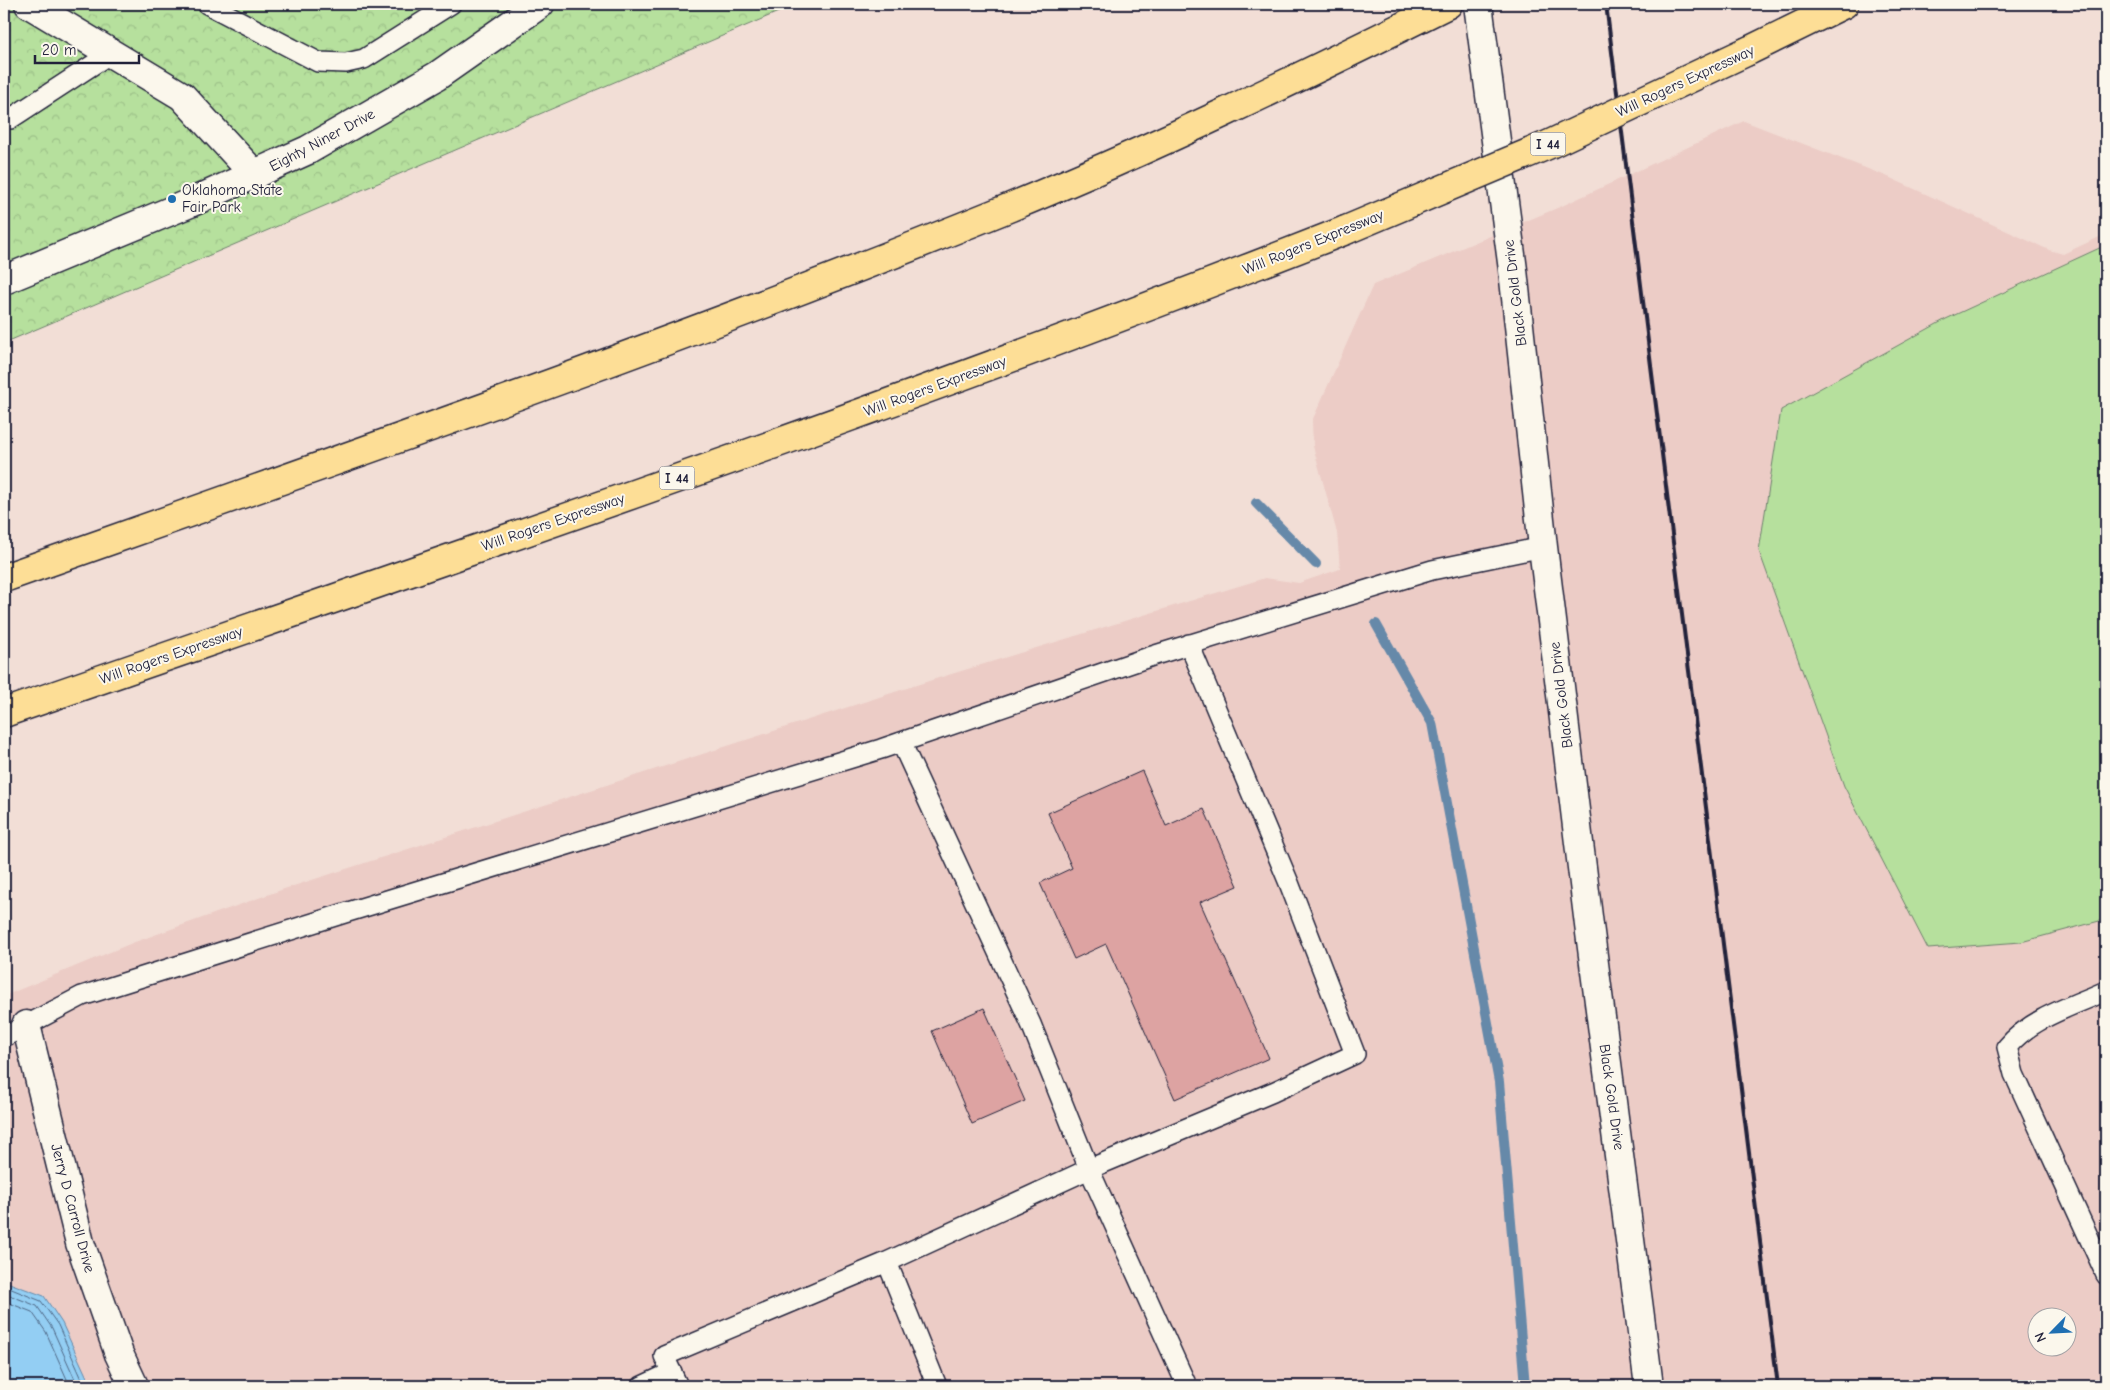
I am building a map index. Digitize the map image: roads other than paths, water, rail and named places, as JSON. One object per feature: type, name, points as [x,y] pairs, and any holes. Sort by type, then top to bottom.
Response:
[{"type":"highway","points":[[4,578],[568,378],[745,312],[1004,209],[1325,65],[1448,4]]},
{"type":"highway","name":"Will Rogers Expressway","points":[[4,713],[784,441],[1171,299],[1346,230],[1550,144],[1748,52],[1844,4]]},
{"type":"street","points":[[29,4],[182,96],[255,175]]},
{"type":"street","name":"Eighty Niner Drive","points":[[4,280],[255,175],[308,150],[437,76],[540,4]]},
{"type":"street","name":"Black Gold Drive","points":[[1478,4],[1513,270],[1588,916],[1649,1386]]},
{"type":"street","name":"Jerry D Carroll Drive","points":[[15,1031],[80,1243],[119,1354],[134,1386]]},
{"type":"lane","points":[[207,4],[318,62],[346,64],[364,59],[451,4]]},
{"type":"lane","points":[[6,121],[111,53]]},
{"type":"lane","points":[[15,1031],[82,996],[901,742],[1189,644],[1432,570],[1544,547]]},
{"type":"lane","points":[[642,1386],[675,1379],[664,1356],[887,1262],[1089,1169],[1264,1096],[1356,1054],[1289,883],[1189,644]]},
{"type":"lane","points":[[901,742],[1031,1024],[1089,1169],[1187,1386]]},
{"type":"lane","points":[[2106,991],[2045,1018],[2018,1034],[2007,1047],[2014,1074],[2106,1275]]},
{"type":"lane","points":[[887,1262],[937,1386]]},
{"type":"water","points":[[4,1281],[44,1296],[62,1323],[91,1386],[4,1386]]},
{"type":"waterway","points":[[1256,503],[1316,564]]},
{"type":"waterway","points":[[1376,624],[1432,723],[1499,1082],[1525,1386]]},
{"type":"railway","points":[[1606,4],[1778,1386]]},
{"type":"place","name":"Oklahoma State Fair Park","points":[[172,199]]}]
